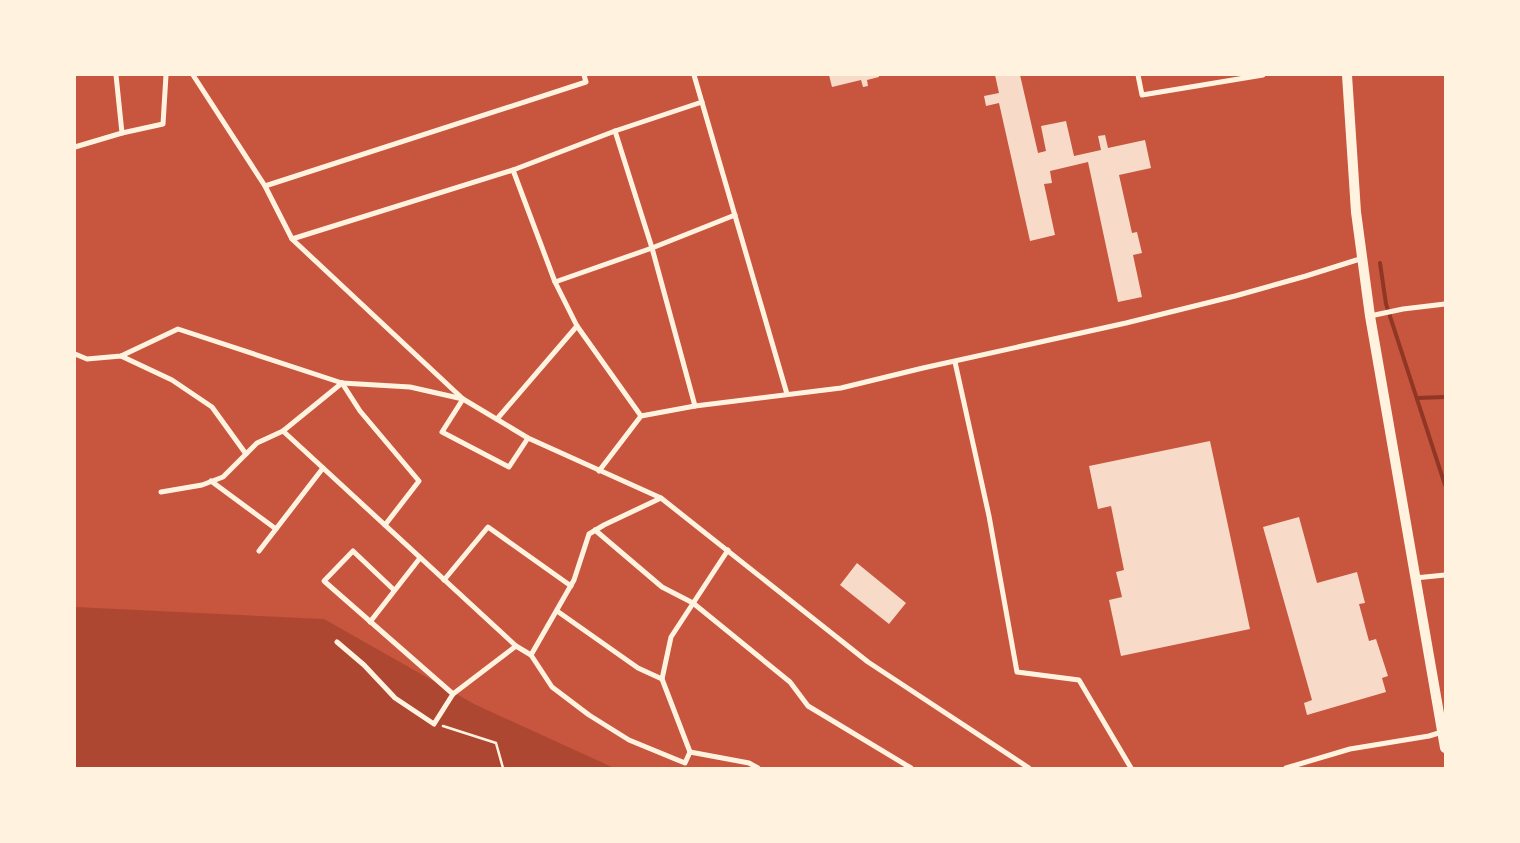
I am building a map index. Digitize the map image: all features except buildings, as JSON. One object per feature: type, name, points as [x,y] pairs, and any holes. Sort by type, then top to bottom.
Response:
[{"type":"main road","points":[[1347,75],[1356,212],[1370,316],[1414,578],[1444,731],[1445,748]]},
{"type":"street","points":[[116,75],[122,133]]},
{"type":"street","points":[[75,147],[122,133],[163,124],[166,75]]},
{"type":"street","points":[[193,75],[265,186],[292,239],[463,399],[528,438],[661,498],[868,662],[1028,768]]},
{"type":"street","points":[[265,186],[586,82],[584,75]]},
{"type":"street","points":[[694,75],[787,394]]},
{"type":"street","points":[[1138,75],[1142,95],[1264,75]]},
{"type":"street","points":[[292,239],[513,170],[615,131],[702,102]]},
{"type":"street","points":[[615,131],[652,248],[695,406]]},
{"type":"street","points":[[513,170],[555,282],[577,326],[641,416]]},
{"type":"street","points":[[555,282],[652,248],[735,215]]},
{"type":"street","points":[[599,471],[641,416],[695,406],[841,388],[1236,296],[1363,258]]},
{"type":"street","points":[[1370,316],[1403,309],[1445,304]]},
{"type":"street","points":[[497,419],[577,326]]},
{"type":"street","points":[[75,354],[87,359],[121,356],[178,329],[342,383],[410,387],[463,399]]},
{"type":"street","points":[[121,356],[172,380],[212,407],[246,454]]},
{"type":"street","points":[[955,362],[989,516],[1018,672],[1079,680],[1131,768]]},
{"type":"street","points":[[161,492],[202,485],[223,477],[257,443],[283,431],[342,383]]},
{"type":"street","points":[[342,383],[360,411],[419,480],[385,526]]},
{"type":"street","points":[[463,399],[442,432],[509,467],[528,438]]},
{"type":"street","points":[[283,431],[516,646],[531,655],[552,686],[589,715],[629,740],[686,765],[690,752],[662,679],[671,637],[728,550]]},
{"type":"street","points":[[259,551],[322,468]]},
{"type":"street","points":[[212,481],[276,529]]},
{"type":"street","points":[[531,655],[574,580],[589,534],[661,498]]},
{"type":"street","points":[[444,580],[488,527],[571,586]]},
{"type":"street","points":[[595,530],[662,587],[693,603],[790,682],[808,706],[911,768]]},
{"type":"street","points":[[394,590],[353,551],[324,581],[453,694]]},
{"type":"street","points":[[370,622],[420,558]]},
{"type":"street","points":[[1414,578],[1445,575]]},
{"type":"street","points":[[557,610],[638,668],[662,679]]},
{"type":"street","points":[[337,642],[395,698],[434,724],[453,694],[516,646]]},
{"type":"street","points":[[1286,768],[1350,750],[1429,736],[1444,731]]},
{"type":"street","points":[[690,752],[749,763],[758,768]]},
{"type":"path","points":[[434,724],[496,743],[503,768]]},
{"type":"shaded area","points":[[75,607],[324,619],[474,704],[614,768],[75,768]]},
{"type":"waterway","points":[[1380,263],[1386,304],[1445,485]]},
{"type":"waterway","points":[[1417,398],[1445,397]]}]
